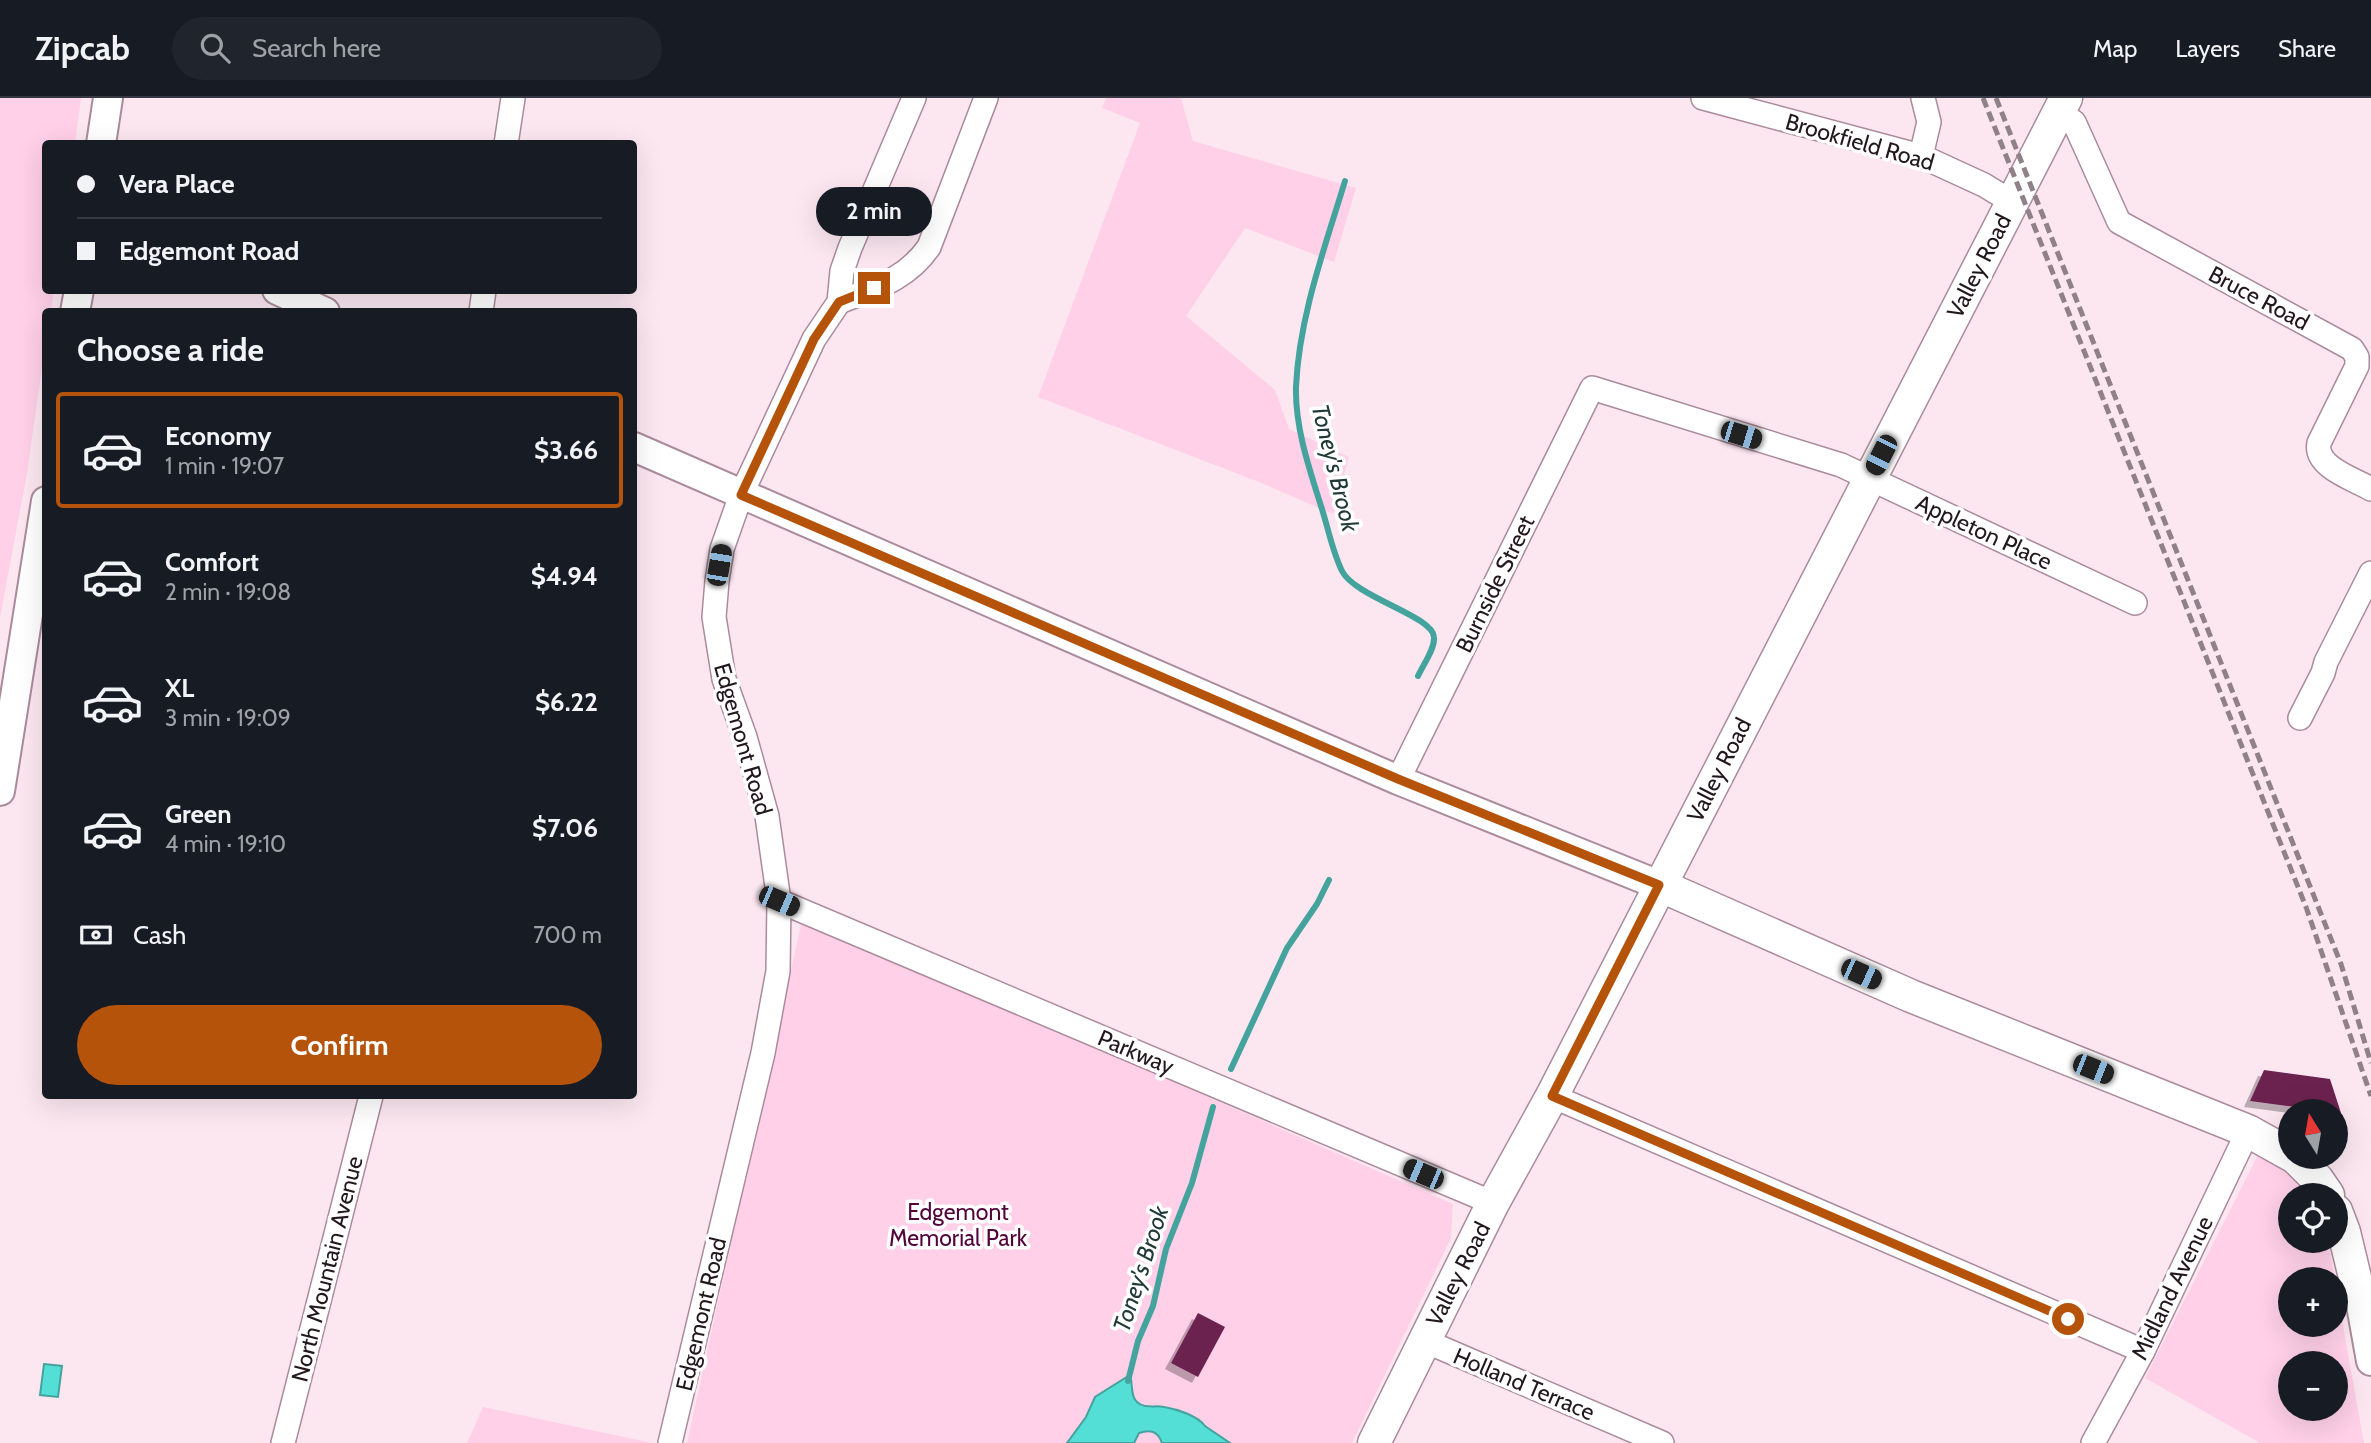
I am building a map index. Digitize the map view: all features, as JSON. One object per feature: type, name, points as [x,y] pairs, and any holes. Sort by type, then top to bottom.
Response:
[{"type":"main road","name":"Valley Road","points":[[1374,1443],[1493,1203],[1552,1096],[2062,106]]},
{"type":"main road","points":[[1659,885],[1911,996],[2248,1131],[2278,1148]]},
{"type":"main road","points":[[2307,1169],[2320,1183]]},
{"type":"main road","points":[[2348,1243],[2365,1292]]},
{"type":"street","points":[[102,140],[108,98]]},
{"type":"street","points":[[507,140],[513,98]]},
{"type":"street","name":"Edgemont Road","points":[[670,1443],[771,1012],[778,971],[779,901],[764,803],[745,737],[724,679],[714,617],[722,549],[741,495],[814,339],[839,302],[842,271],[850,248],[914,98]]},
{"type":"street","points":[[839,302],[893,280],[908,271],[924,254],[955,183],[986,98]]},
{"type":"street","name":"Brookfield Road","points":[[1703,98],[1921,156],[2012,202]]},
{"type":"street","points":[[1921,156],[1928,122],[1923,98]]},
{"type":"street","name":"Bruce Road","points":[[2062,106],[2074,121],[2115,215],[2122,224],[2352,349],[2357,357],[2356,371],[2319,443],[2318,452],[2320,458],[2330,466],[2371,489]]},
{"type":"street","points":[[286,294],[316,308]]},
{"type":"street","name":"Appleton Place","points":[[1592,388],[1841,465],[2135,603]]},
{"type":"street","name":"Burnside Street","points":[[1398,779],[1592,388]]},
{"type":"street","points":[[637,448],[1398,779],[1659,885]]},
{"type":"street","points":[[0,791],[42,526]]},
{"type":"street","points":[[2300,718],[2371,573]]},
{"type":"street","name":"Parkway","points":[[779,901],[1493,1203]]},
{"type":"street","points":[[1552,1096],[2143,1352]]},
{"type":"street","name":"North Mountain Avenue","points":[[283,1443],[370,1099]]},
{"type":"street","name":"Midland Avenue","points":[[2094,1443],[2143,1352],[2248,1131]]},
{"type":"street","points":[[2365,1292],[2371,1361]]},
{"type":"street","name":"Holland Terrace","points":[[1425,1341],[1662,1443]]},
{"type":"green space","points":[[0,98],[81,98],[75,140],[42,140],[42,294],[54,294],[51,308],[42,308],[42,368],[27,473],[0,618]]},
{"type":"green space","points":[[1106,98],[1181,98],[1193,141],[1356,188],[1334,262],[1245,228],[1186,316],[1275,390],[1289,429],[1349,457],[1333,514],[1259,482],[1038,397],[1140,123],[1102,108]]},
{"type":"green space","name":"Edgemont Memorial Park","points":[[802,920],[1453,1204],[1451,1238],[1352,1443],[687,1443]]},
{"type":"green space","points":[[2259,1153],[2278,1165],[2278,1169],[2285,1169],[2307,1183],[2278,1183],[2278,1253],[2330,1253],[2333,1267],[2278,1267],[2278,1337],[2345,1337],[2347,1351],[2278,1351],[2278,1421],[2348,1421],[2348,1354],[2364,1443],[2260,1443],[2145,1378]]},
{"type":"green space","points":[[483,1407],[652,1443],[467,1443]]},
{"type":"water","points":[[44,1364],[62,1366],[58,1397],[40,1395]]},
{"type":"water","points":[[1130,1375],[1133,1396],[1140,1404],[1161,1406],[1187,1414],[1230,1443],[1162,1443],[1156,1434],[1147,1431],[1139,1433],[1134,1443],[1067,1443],[1086,1417],[1095,1397]]},
{"type":"building","points":[[2264,1070],[2330,1079],[2336,1099],[2278,1099],[2278,1105],[2250,1101]]},
{"type":"building","points":[[1198,1313],[1225,1327],[1198,1377],[1171,1363]]},
{"type":"waterway","name":"Toney's Brook","points":[[1345,181],[1314,282],[1302,335],[1296,387],[1300,432],[1342,571],[1362,589],[1421,621],[1434,637],[1431,652],[1418,676]]},
{"type":"waterway","name":"Toney's Brook","points":[[1231,1069],[1287,948],[1317,904],[1329,880]]},
{"type":"waterway","name":"Toney's Brook","points":[[1128,1381],[1138,1341],[1153,1306],[1166,1249],[1192,1183],[1213,1107]]},
{"type":"railway","points":[[1983,98],[2306,907],[2371,1096]]},
{"type":"railway","points":[[1996,98],[2341,964],[2371,1063]]},
{"type":"route","points":[[874,288],[839,302],[814,339],[741,495],[1398,779],[1659,885],[1552,1096],[2068,1319]]}]
